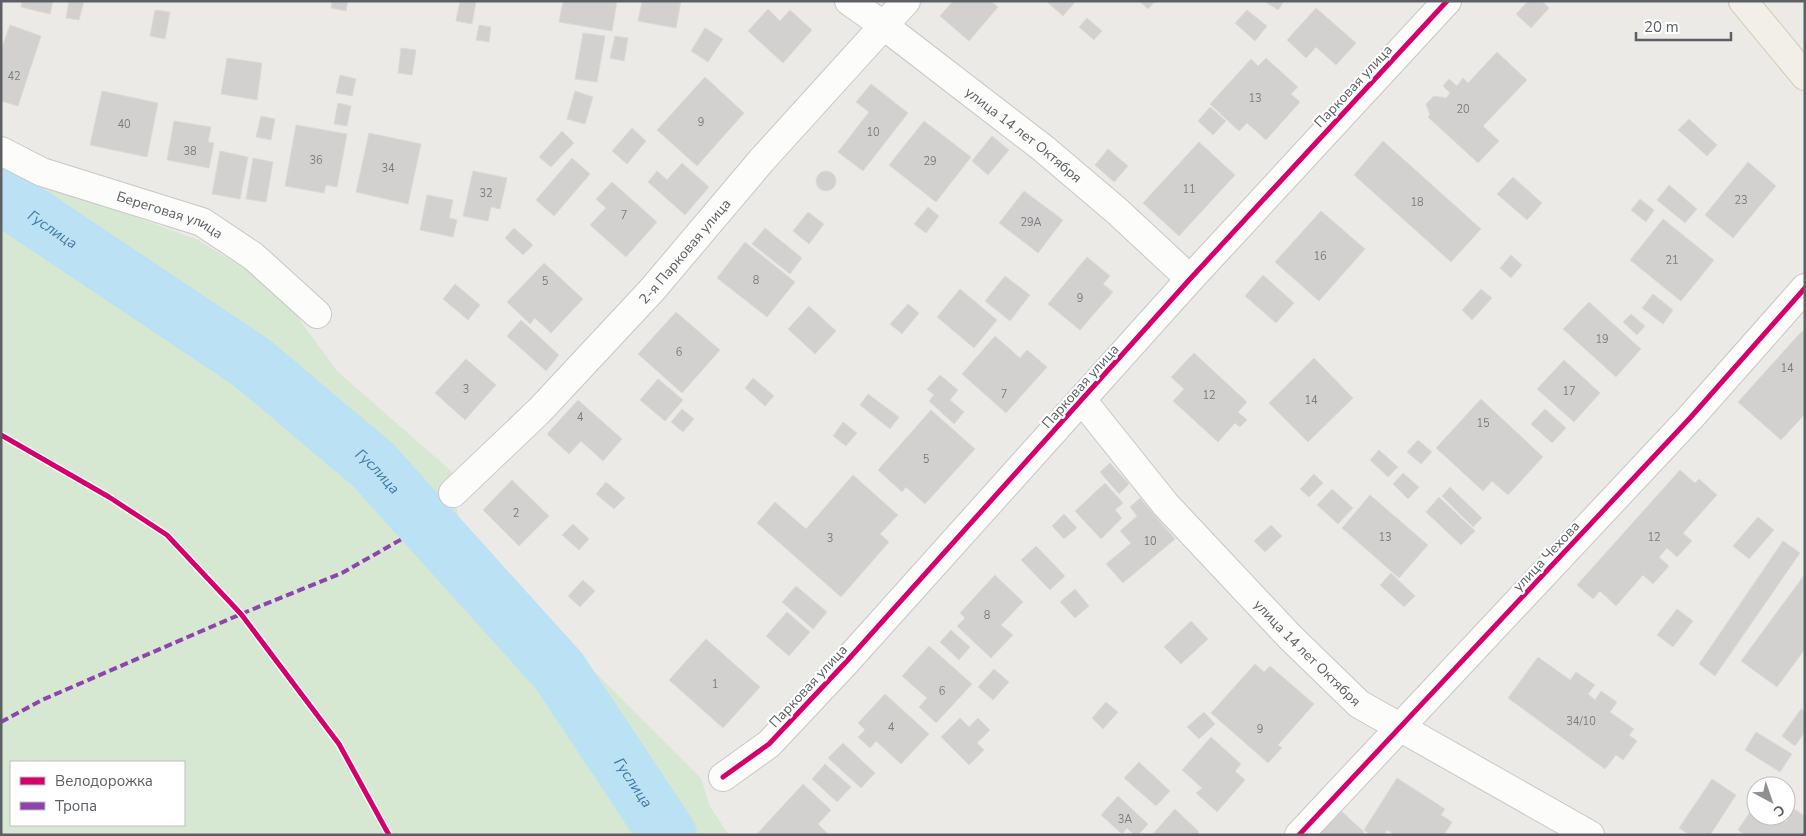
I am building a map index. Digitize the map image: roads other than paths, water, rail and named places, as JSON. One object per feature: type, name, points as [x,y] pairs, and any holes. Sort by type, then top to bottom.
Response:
[{"type":"main road","points":[[1743,1],[1805,76]]},
{"type":"street","name":"улица 14 лет Октября","points":[[849,1],[1044,149],[1117,211],[1190,279]]},
{"type":"street","name":"2-я Парковая улица","points":[[453,492],[540,410],[652,290],[762,161],[906,1]]},
{"type":"street","name":"Парковая улица","points":[[723,777],[768,744],[846,662],[1190,279],[1447,1]]},
{"type":"street","name":"Береговая улица","points":[[1,151],[42,172],[202,222],[253,256],[317,314]]},
{"type":"street","name":"улица Чехова","points":[[1299,835],[1690,418],[1805,288]]},
{"type":"street","name":"улица 14 лет Октября","points":[[1082,400],[1166,505],[1290,637],[1359,704],[1590,835]]},
{"type":"waterway","name":"Гуслица","points":[[1,195],[252,363],[373,465],[559,671],[668,835]]}]
